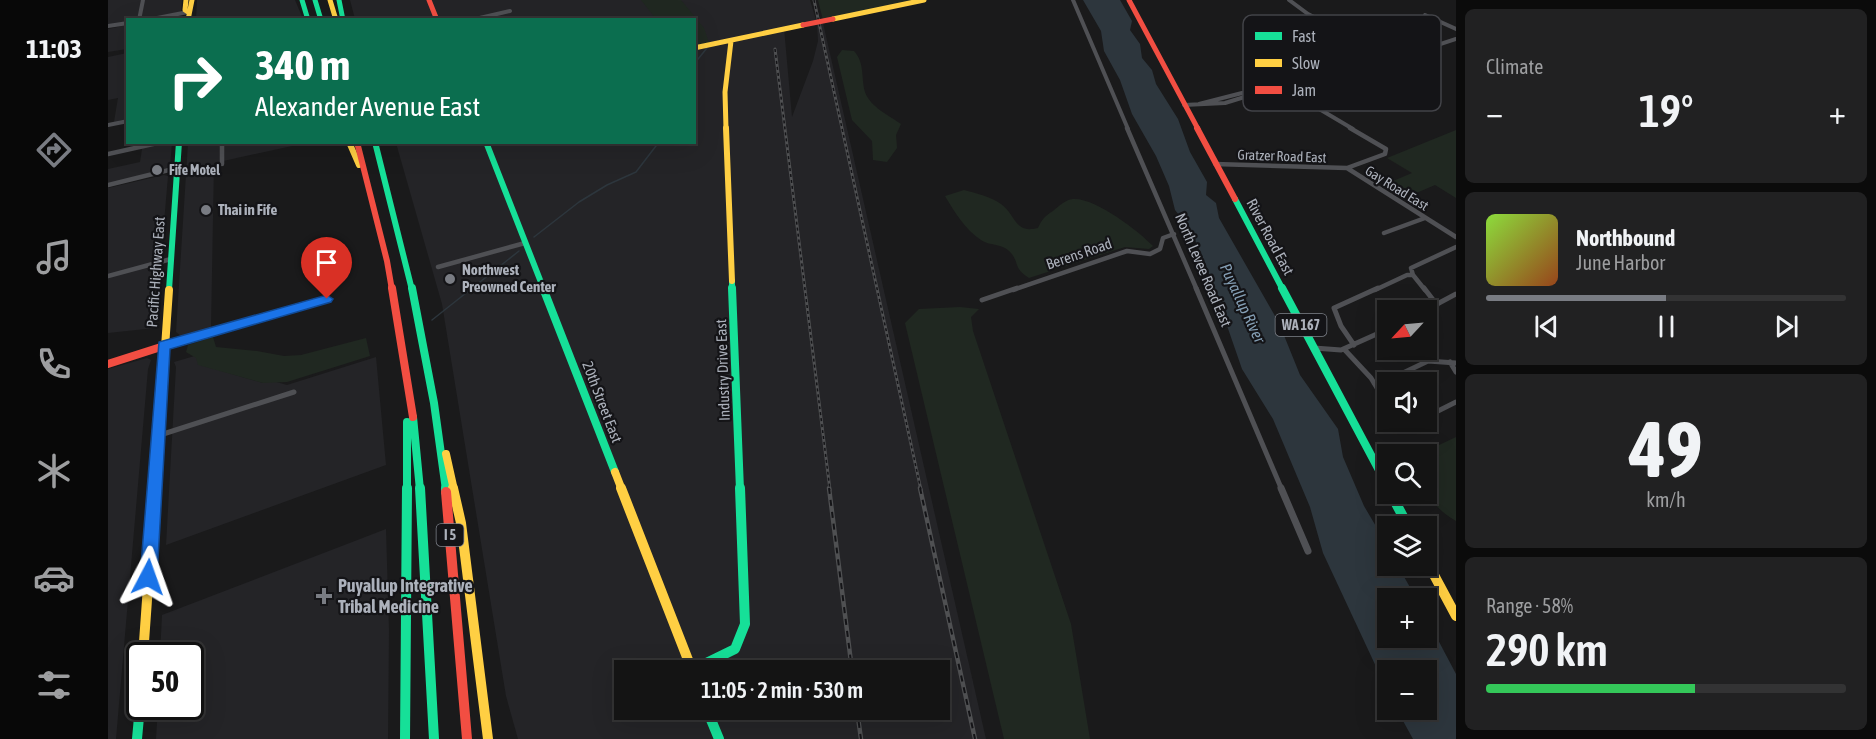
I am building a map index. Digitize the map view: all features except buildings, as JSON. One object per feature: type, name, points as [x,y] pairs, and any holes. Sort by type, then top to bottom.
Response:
[{"type":"main road","points":[[186,0],[185,10],[188,16]]},
{"type":"main road","points":[[188,16],[192,9],[192,0]]},
{"type":"main road","points":[[304,0],[309,18]]},
{"type":"main road","points":[[315,0],[320,18]]},
{"type":"main road","points":[[330,0],[335,18]]},
{"type":"main road","points":[[339,0],[343,18]]},
{"type":"main road","points":[[429,0],[436,18]]},
{"type":"main road","points":[[696,48],[924,0]]},
{"type":"main road","name":"River Road East","points":[[1129,0],[1377,466]]},
{"type":"main road","name":"Industry Drive East","points":[[712,660],[735,649],[745,624],[725,92],[731,40]]},
{"type":"main road","name":"Pacific Highway East","points":[[144,642],[179,144]]},
{"type":"main road","points":[[350,144],[369,183]]},
{"type":"main road","name":"I 5","points":[[358,144],[369,183],[406,372],[419,486],[434,739]]},
{"type":"main road","name":"I 5","points":[[376,144],[421,323],[441,440],[467,739]]},
{"type":"main road","name":"20th Street East","points":[[487,144],[688,660]]},
{"type":"main road","points":[[108,364],[164,346]]},
{"type":"main road","points":[[405,739],[408,488],[406,372]]},
{"type":"main road","points":[[441,440],[450,466],[461,523],[488,739]]},
{"type":"main road","points":[[1435,576],[1456,616]]},
{"type":"main road","points":[[137,739],[139,720]]},
{"type":"main road","points":[[711,720],[719,739]]},
{"type":"street","points":[[139,18],[143,0]]},
{"type":"street","name":"North Levee Road East","points":[[1073,0],[1308,551]]},
{"type":"street","points":[[1289,0],[1310,15]]},
{"type":"street","points":[[480,18],[510,11]]},
{"type":"street","points":[[168,18],[188,16]]},
{"type":"street","points":[[1441,22],[1456,29]]},
{"type":"street","points":[[108,26],[126,23]]},
{"type":"street","points":[[1441,44],[1456,39]]},
{"type":"street","points":[[1199,104],[1243,93]]},
{"type":"street","points":[[1184,105],[1225,103],[1243,97]]},
{"type":"street","name":"Gay Road East","points":[[1322,111],[1386,149],[1385,154],[1347,168]]},
{"type":"street","points":[[108,125],[126,121]]},
{"type":"street","points":[[108,154],[153,144]]},
{"type":"street","points":[[222,144],[222,165]]},
{"type":"street","name":"Gratzer Road East","points":[[1215,164],[1347,168]]},
{"type":"street","points":[[108,185],[177,168]]},
{"type":"street","name":"Gay Road East","points":[[1347,168],[1456,237]]},
{"type":"street","points":[[1384,233],[1425,218]]},
{"type":"street","name":"Berens Road","points":[[982,300],[1127,251],[1153,253],[1160,249],[1162,238],[1174,234]]},
{"type":"street","points":[[438,267],[525,243]]},
{"type":"street","points":[[1433,300],[1413,275],[1411,267],[1456,247]]},
{"type":"street","points":[[108,276],[171,259]]},
{"type":"street","points":[[1354,345],[1334,310],[1335,307],[1407,275],[1413,275]]},
{"type":"street","points":[[1437,305],[1441,300],[1456,294]]},
{"type":"street","points":[[164,346],[327,299]]},
{"type":"street","points":[[1314,348],[1344,349],[1377,334]]},
{"type":"street","points":[[1344,349],[1377,388]]},
{"type":"street","points":[[1374,383],[1380,384],[1431,360],[1453,363],[1456,372]]},
{"type":"street","points":[[157,436],[294,392]]},
{"type":"street","points":[[1437,412],[1456,402]]},
{"type":"shaded area","points":[[108,0],[182,0],[181,12],[147,18],[126,18],[126,22],[108,25]]},
{"type":"shaded area","points":[[197,0],[295,0],[303,18],[196,18]]},
{"type":"shaded area","points":[[350,0],[810,0],[816,20],[784,28],[792,117],[813,61],[818,41],[817,24],[823,23],[986,739],[518,739],[506,696],[442,304],[396,144],[696,144],[696,18],[355,18]]},
{"type":"shaded area","points":[[641,0],[681,0],[696,18],[655,18]]},
{"type":"shaded area","points":[[818,0],[917,0],[823,20]]},
{"type":"shaded area","points":[[696,18],[704,28],[709,43],[696,46]]},
{"type":"shaded area","points":[[126,25],[126,49],[108,52],[108,29]]},
{"type":"shaded area","points":[[842,50],[854,51],[857,56],[865,92],[871,102],[901,124],[896,135],[897,148],[887,162],[873,160],[872,141],[852,120],[837,57]]},
{"type":"shaded area","points":[[126,53],[126,119],[114,122],[118,98],[108,100],[108,57]]},
{"type":"shaded area","points":[[1456,130],[1456,198],[1435,185],[1407,197],[1386,184],[1412,173],[1387,158]]},
{"type":"shaded area","points":[[143,144],[172,144],[170,167],[108,184],[108,169],[140,162]]},
{"type":"shaded area","points":[[188,144],[301,144],[214,163],[211,328],[181,336],[176,332]]},
{"type":"shaded area","points":[[168,176],[155,328],[108,333],[108,188]]},
{"type":"shaded area","points":[[964,190],[983,195],[1001,204],[1020,226],[1030,229],[1038,228],[1046,216],[1065,202],[1073,199],[1082,200],[1116,216],[1153,246],[1149,249],[1125,247],[1029,278],[1019,269],[1008,250],[981,240],[961,220],[945,196]]},
{"type":"shaded area","points":[[960,307],[979,309],[971,317],[973,331],[1071,624],[1090,739],[1004,739],[905,323],[919,309]]},
{"type":"shaded area","points":[[213,337],[216,347],[284,356],[301,355],[366,338],[370,356],[287,382],[263,383],[198,365],[196,358],[186,352],[188,345]]},
{"type":"shaded area","points":[[198,355],[198,364],[263,383],[273,381],[287,385],[376,357],[386,465],[166,545],[176,367],[174,362]]},
{"type":"shaded area","points":[[147,358],[151,360],[148,369],[116,739],[108,739],[108,369]]},
{"type":"shaded area","points":[[1456,437],[1456,521],[1435,504],[1437,446]]},
{"type":"shaded area","points":[[386,529],[389,631],[388,739],[156,739],[157,720],[204,720],[204,642],[161,642],[162,615]]},
{"type":"water","name":"Puyallup River","points":[[1083,0],[1120,0],[1132,21],[1130,30],[1140,44],[1142,58],[1152,70],[1156,84],[1178,119],[1190,152],[1207,182],[1206,195],[1216,203],[1219,218],[1279,323],[1300,375],[1338,429],[1343,457],[1364,506],[1377,528],[1377,576],[1404,576],[1410,588],[1377,588],[1377,648],[1437,648],[1437,638],[1456,674],[1456,739],[1413,739],[1403,720],[1437,720],[1437,660],[1377,660],[1377,669],[1323,553],[1310,507],[1273,419],[1242,369],[1206,265],[1190,229],[1175,210],[1169,186],[1156,156],[1132,114],[1120,80],[1104,51],[1101,31]]},
{"type":"waterway","points":[[696,62],[707,48]]},
{"type":"waterway","points":[[534,237],[579,202],[607,185],[636,172],[657,144]]},
{"type":"waterway","points":[[432,320],[519,251]]},
{"type":"railway","points":[[814,0],[921,490]]},
{"type":"railway","points":[[775,49],[830,490]]},
{"type":"railway","points":[[829,488],[851,660]]},
{"type":"railway","points":[[920,488],[975,739]]},
{"type":"railway","points":[[858,720],[861,739]]},
{"type":"traffic: fast","points":[[302,0],[307,18]]},
{"type":"traffic: fast","points":[[315,0],[320,18]]},
{"type":"traffic: fast","points":[[339,0],[343,18]]},
{"type":"traffic: fast","points":[[169,290],[179,144]]},
{"type":"traffic: fast","points":[[376,144],[398,229],[427,360],[446,492]]},
{"type":"traffic: fast","points":[[487,144],[615,472]]},
{"type":"traffic: fast","points":[[1235,199],[1377,466]]},
{"type":"traffic: fast","points":[[712,660],[735,649],[745,624],[732,281]]},
{"type":"traffic: fast","points":[[413,417],[422,515],[434,739]]},
{"type":"traffic: fast","points":[[405,739],[407,422]]},
{"type":"traffic: fast","points":[[1396,504],[1403,516]]},
{"type":"traffic: fast","points":[[137,739],[139,720]]},
{"type":"traffic: fast","points":[[711,720],[719,739]]},
{"type":"traffic: slow","points":[[186,0],[185,10],[188,12]]},
{"type":"traffic: slow","points":[[188,18],[192,0]]},
{"type":"traffic: slow","points":[[330,0],[335,18]]},
{"type":"traffic: slow","points":[[833,19],[924,0]]},
{"type":"traffic: slow","points":[[696,48],[803,25]]},
{"type":"traffic: slow","points":[[731,41],[725,92],[732,281]]},
{"type":"traffic: slow","points":[[350,144],[359,165]]},
{"type":"traffic: slow","points":[[144,642],[169,290]]},
{"type":"traffic: slow","points":[[446,454],[461,523],[488,739]]},
{"type":"traffic: slow","points":[[615,472],[688,660]]},
{"type":"traffic: slow","points":[[1435,576],[1456,616]]},
{"type":"traffic: jam","points":[[429,0],[436,18]]},
{"type":"traffic: jam","points":[[1129,0],[1235,199]]},
{"type":"traffic: jam","points":[[803,25],[833,19]]},
{"type":"traffic: jam","points":[[358,144],[387,261],[413,417]]},
{"type":"traffic: jam","points":[[108,364],[164,346]]},
{"type":"traffic: jam","points":[[446,492],[467,739]]},
{"type":"place","name":"Fife Motel","points":[[157,170]]},
{"type":"place","name":"Thai in Fife","points":[[206,210]]},
{"type":"place","name":"Northwest Preowned Center","points":[[450,279]]},
{"type":"place","name":"Puyallup Integrative Tribal Medicine","points":[[324,596]]},
{"type":"route","points":[[148,577],[164,346],[327,299]]}]
